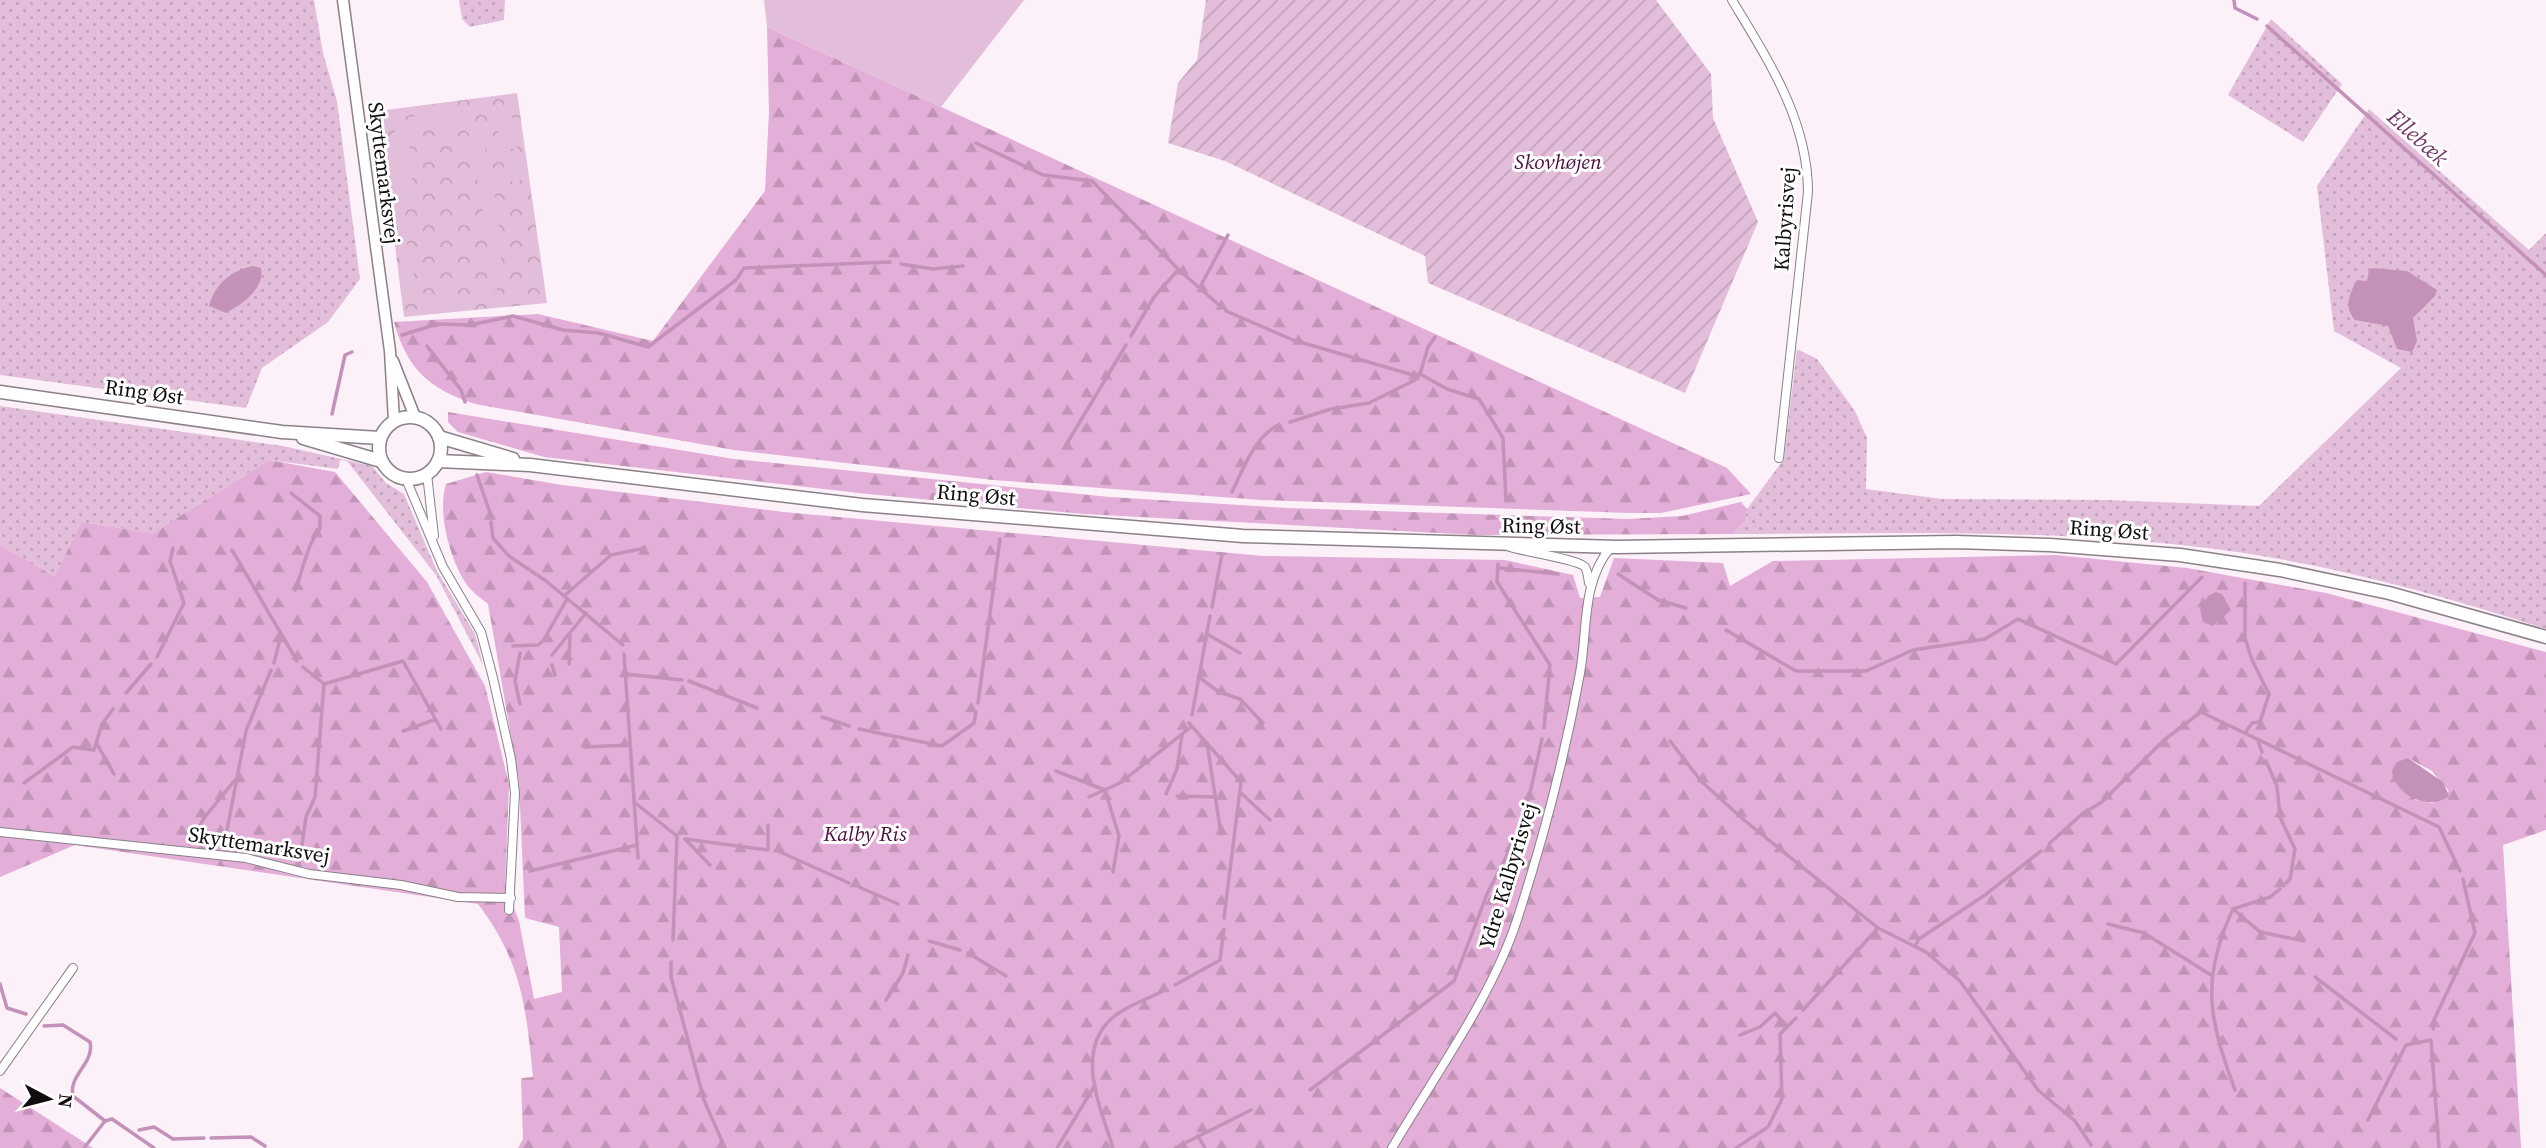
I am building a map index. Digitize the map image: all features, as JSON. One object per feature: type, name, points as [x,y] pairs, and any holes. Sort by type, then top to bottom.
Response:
[{"type":"main road","name":"Ring Øst","points":[[0,391],[282,432],[380,438]]},
{"type":"main road","points":[[415,417],[429,424],[439,437],[438,461],[427,474],[406,479],[396,476],[381,461],[380,438],[394,421],[415,417]]},
{"type":"main road","name":"Ring Øst","points":[[282,432],[381,461]]},
{"type":"main road","name":"Ring Øst","points":[[439,437],[530,465]]},
{"type":"main road","name":"Ring Øst","points":[[438,461],[530,465],[862,505],[1243,536],[1611,547],[1956,542],[2050,545],[2180,555],[2280,570],[2389,593],[2546,637]]},
{"type":"street","name":"Skyttemarksvej","points":[[343,0],[390,351],[394,421]]},
{"type":"street","name":"Kalbyrisvej","points":[[1732,0],[1776,74],[1796,121],[1808,161],[1808,192],[1779,458]]},
{"type":"street","name":"Skyttemarksvej","points":[[390,351],[415,417]]},
{"type":"street","points":[[427,474],[435,546]]},
{"type":"street","points":[[406,479],[443,567],[481,632],[512,759],[515,793],[509,910]]},
{"type":"street","points":[[1503,545],[1534,555],[1577,561],[1586,569],[1590,590]]},
{"type":"street","name":"Ydre Kalbyrisvej","points":[[1392,1148],[1485,991],[1516,923],[1536,857],[1578,684],[1595,569],[1611,547]]},
{"type":"street","name":"Skyttemarksvej","points":[[0,832],[246,858],[309,874],[401,885],[457,897],[511,898]]},
{"type":"street","points":[[0,1071],[72,968]]},
{"type":"green space","points":[[0,0],[314,0],[323,53],[337,101],[360,279],[328,322],[262,368],[246,408],[0,375]]},
{"type":"green space","points":[[459,0],[505,0],[504,20],[470,27],[462,19]]},
{"type":"green space","points":[[764,0],[1024,0],[941,107],[767,27]]},
{"type":"green space","name":"Skovhøjen","points":[[1206,0],[1656,0],[1711,74],[1713,118],[1758,222],[1685,393],[1428,283],[1425,256],[1225,161],[1168,143],[1178,83],[1197,60]]},
{"type":"green space","points":[[2271,19],[2342,84],[2303,142],[2228,95]]},
{"type":"green space","points":[[767,27],[1727,468],[1751,494],[1661,513],[1630,513],[1262,500],[993,480],[734,450],[475,404],[445,391],[422,375],[406,353],[394,322],[538,314],[653,341],[765,191],[769,112]]},
{"type":"green space","points":[[517,93],[547,303],[404,317],[378,111]]},
{"type":"green space","points":[[2369,109],[2529,250],[2546,233],[2546,629],[2377,580],[2308,564],[2207,548],[2140,541],[2004,534],[1733,534],[1745,521],[1747,509],[1784,459],[1797,349],[1817,359],[1855,411],[1867,438],[1866,489],[1942,499],[2108,500],[2259,506],[2401,368],[2334,331],[2317,186]]},
{"type":"green space","points":[[423,113],[447,113],[472,124],[482,136],[490,169],[500,238],[500,277],[497,289],[488,299],[463,309],[430,309],[414,299],[406,288],[387,149],[403,123]],"holes":[[[446,121],[459,124],[469,134],[493,264],[491,276],[476,294],[454,304],[443,304],[422,293],[411,266],[404,216],[412,184],[409,152],[414,136],[425,126]]]},
{"type":"green space","points":[[512,116],[517,148],[501,151],[496,118]]},
{"type":"green space","points":[[517,150],[522,180],[506,182],[502,153]]},
{"type":"green space","points":[[0,406],[283,446],[372,466],[386,483],[404,494],[437,571],[475,634],[483,665],[436,575],[347,461],[340,460],[338,469],[269,460],[153,533],[81,522],[55,578],[0,545]]},
{"type":"green space","points":[[448,412],[734,459],[1110,497],[1288,508],[1628,519],[1682,516],[1741,502],[1747,509],[1745,521],[1733,534],[1476,535],[1084,514],[868,494],[544,457],[458,432],[448,422]]},
{"type":"green space","name":"Kalby Ris","points":[[269,460],[335,472],[427,582],[485,686],[509,784],[505,885],[519,921],[534,999],[562,992],[559,927],[525,918],[519,782],[488,604],[469,588],[461,575],[444,522],[446,484],[486,472],[562,485],[784,512],[1263,556],[1505,560],[1573,575],[1580,598],[1600,597],[1614,558],[1723,563],[1730,586],[1773,561],[2055,555],[2187,568],[2326,593],[2546,652],[2546,830],[2503,845],[2521,1148],[518,1148],[523,1139],[521,1078],[533,1077],[528,1029],[513,966],[493,925],[478,904],[75,845],[0,877],[0,545],[55,577],[81,522],[153,533]],"holes":[[[2408,758],[2432,771],[2449,791],[2433,803],[2415,800]]]},
{"type":"green space","points":[[0,1088],[93,1148],[0,1148]]},
{"type":"shaded area","points":[[253,266],[261,268],[261,276],[251,295],[226,313],[209,306],[219,285],[237,271]]},
{"type":"shaded area","points":[[2373,268],[2407,271],[2437,290],[2435,296],[2413,318],[2417,341],[2412,352],[2397,349],[2388,326],[2355,320],[2351,315],[2349,300],[2352,290],[2357,280],[2367,281],[2369,270]]},
{"type":"shaded area","points":[[2216,592],[2222,594],[2231,610],[2213,626],[2203,622],[2200,609],[2208,596]]},
{"type":"shaded area","points":[[2408,758],[2443,782],[2449,796],[2441,801],[2423,801],[2399,787],[2392,770],[2397,762]]},
{"type":"waterway","name":"Ellebæk","points":[[2234,0],[2235,8],[2257,19]]},
{"type":"waterway","name":"Ellebæk","points":[[2267,26],[2546,275]]},
{"type":"waterway","points":[[976,143],[1043,175],[1092,181],[1179,270],[1219,305]]},
{"type":"waterway","points":[[1200,287],[1228,235]]},
{"type":"waterway","points":[[402,335],[437,324],[470,325],[513,316],[563,330],[599,333],[648,347],[736,280],[744,268],[890,262]]},
{"type":"waterway","points":[[901,264],[933,269],[963,266]]},
{"type":"waterway","points":[[1131,336],[1154,297],[1178,270]]},
{"type":"waterway","points":[[1226,311],[1293,340],[1413,375],[1420,374]]},
{"type":"waterway","points":[[1435,337],[1428,347],[1420,374],[1447,389],[1479,399],[1503,438],[1506,500]]},
{"type":"waterway","points":[[1066,445],[1126,345]]},
{"type":"waterway","points":[[427,346],[461,390],[465,402]]},
{"type":"waterway","points":[[332,414],[345,355],[352,352]]},
{"type":"waterway","points":[[1290,422],[1331,409],[1369,403],[1415,380],[1420,374]]},
{"type":"waterway","points":[[1232,492],[1245,464],[1263,436],[1279,425]]},
{"type":"waterway","points":[[477,475],[490,513]]},
{"type":"waterway","points":[[291,493],[320,516],[320,529],[308,550],[295,590]]},
{"type":"waterway","points":[[491,522],[493,538],[509,556],[546,581],[623,645]]},
{"type":"waterway","points":[[978,703],[1000,539]]},
{"type":"waterway","points":[[157,657],[184,603],[170,561],[173,548]]},
{"type":"waterway","points":[[564,596],[611,555],[645,548]]},
{"type":"waterway","points":[[232,550],[297,661]]},
{"type":"waterway","points":[[1212,607],[1222,554]]},
{"type":"waterway","points":[[1498,564],[1497,582],[1550,665],[1544,728]]},
{"type":"waterway","points":[[1499,568],[1558,574]]},
{"type":"waterway","points":[[1618,574],[1658,600],[1686,608]]},
{"type":"waterway","points":[[1726,630],[1796,671],[1866,671],[1913,650],[1985,639],[2018,619],[2116,664],[2202,577]]},
{"type":"waterway","points":[[2245,583],[2245,638],[2252,660],[2269,694],[2260,722],[2252,723],[2245,733]]},
{"type":"waterway","points":[[513,646],[538,645],[543,641],[567,599]]},
{"type":"waterway","points":[[552,655],[586,613]]},
{"type":"waterway","points":[[1192,715],[1210,616]]},
{"type":"waterway","points":[[1207,634],[1240,653]]},
{"type":"waterway","points":[[274,663],[281,635]]},
{"type":"waterway","points":[[569,664],[570,635]]},
{"type":"waterway","points":[[520,653],[515,681],[520,704]]},
{"type":"waterway","points":[[624,654],[638,858]]},
{"type":"waterway","points":[[324,684],[403,661],[441,729]]},
{"type":"waterway","points":[[126,693],[151,664]]},
{"type":"waterway","points":[[552,665],[555,675]]},
{"type":"waterway","points":[[299,865],[306,817],[315,797],[324,684],[303,667]]},
{"type":"waterway","points":[[227,830],[246,731],[271,670]]},
{"type":"waterway","points":[[625,674],[682,680]]},
{"type":"waterway","points":[[1200,678],[1219,692],[1240,699],[1263,723]]},
{"type":"waterway","points":[[689,681],[757,708]]},
{"type":"waterway","points":[[24,783],[73,747],[94,750],[102,724],[113,709]]},
{"type":"waterway","points":[[859,729],[942,746],[974,723],[976,712]]},
{"type":"waterway","points":[[2050,843],[2082,814],[2102,802],[2164,740],[2201,712],[2439,827],[2460,871]]},
{"type":"waterway","points":[[822,717],[849,726]]},
{"type":"waterway","points":[[403,731],[434,720]]},
{"type":"waterway","points":[[1189,723],[1241,782],[1224,918]]},
{"type":"waterway","points":[[1089,797],[1120,783],[1191,727]]},
{"type":"waterway","points":[[1166,794],[1177,769],[1182,735]]},
{"type":"waterway","points":[[1310,1090],[1454,981],[1487,894],[1523,824],[1542,739]]},
{"type":"waterway","points":[[1670,741],[1701,781],[1744,820],[1878,928],[1926,952],[1960,981],[2038,1090],[2075,1121],[2091,1145]]},
{"type":"waterway","points":[[2258,741],[2262,752]]},
{"type":"waterway","points":[[1207,743],[1221,834]]},
{"type":"waterway","points":[[97,744],[114,774]]},
{"type":"waterway","points":[[584,747],[630,745]]},
{"type":"waterway","points":[[2266,761],[2277,786],[2280,817],[2295,849],[2290,879],[2286,883]]},
{"type":"waterway","points":[[1056,771],[1105,790],[1119,836],[1113,872]]},
{"type":"waterway","points":[[190,844],[204,818],[235,780]]},
{"type":"waterway","points":[[1241,793],[1270,820]]},
{"type":"waterway","points":[[1177,796],[1215,797]]},
{"type":"waterway","points":[[634,802],[677,836],[673,940]]},
{"type":"waterway","points":[[685,839],[768,850],[768,825]]},
{"type":"waterway","points":[[685,839],[710,865]]},
{"type":"waterway","points":[[530,871],[637,845]]},
{"type":"waterway","points":[[778,851],[849,883]]},
{"type":"waterway","points":[[1915,946],[1919,939],[1985,895],[2041,851]]},
{"type":"waterway","points":[[2433,1029],[2434,1020],[2475,933],[2463,879]]},
{"type":"waterway","points":[[859,887],[898,904]]},
{"type":"waterway","points":[[2235,1090],[2214,1020],[2212,979],[2216,957],[2233,909],[2270,897],[2280,889]]},
{"type":"waterway","points":[[2233,909],[2260,932],[2304,941]]},
{"type":"waterway","points":[[2108,924],[2144,933],[2211,975]]},
{"type":"waterway","points":[[1803,1010],[1878,928]]},
{"type":"waterway","points":[[1175,985],[1220,960],[1224,929]]},
{"type":"waterway","points":[[929,941],[960,950]]},
{"type":"waterway","points":[[968,953],[1006,976]]},
{"type":"waterway","points":[[886,1000],[903,973],[908,955]]},
{"type":"waterway","points":[[671,962],[671,977],[704,1100],[725,1148]]},
{"type":"waterway","points":[[2315,977],[2396,1039]]},
{"type":"waterway","points":[[0,984],[7,1008],[26,1014]]},
{"type":"waterway","points":[[1113,1148],[1094,1082],[1094,1049],[1100,1034],[1115,1015],[1163,991]]},
{"type":"waterway","points":[[1740,1035],[1760,1027],[1775,1013],[1787,1026]]},
{"type":"waterway","points":[[1736,1148],[1768,1127],[1782,1099],[1780,1034],[1796,1018]]},
{"type":"waterway","points":[[44,1026],[63,1025],[90,1042],[89,1056],[74,1082],[73,1096],[105,1121],[112,1119],[154,1148]]},
{"type":"waterway","points":[[2368,1120],[2406,1045],[2431,1040],[2439,1148]]},
{"type":"waterway","points":[[1057,1148],[1095,1085]]},
{"type":"waterway","points":[[1175,1148],[1251,1110]]},
{"type":"waterway","points":[[84,1148],[105,1121]]},
{"type":"waterway","points":[[139,1130],[154,1127],[173,1139],[204,1138]]},
{"type":"waterway","points":[[1198,1136],[1205,1148]]},
{"type":"waterway","points":[[211,1138],[251,1137],[265,1146]]}]
